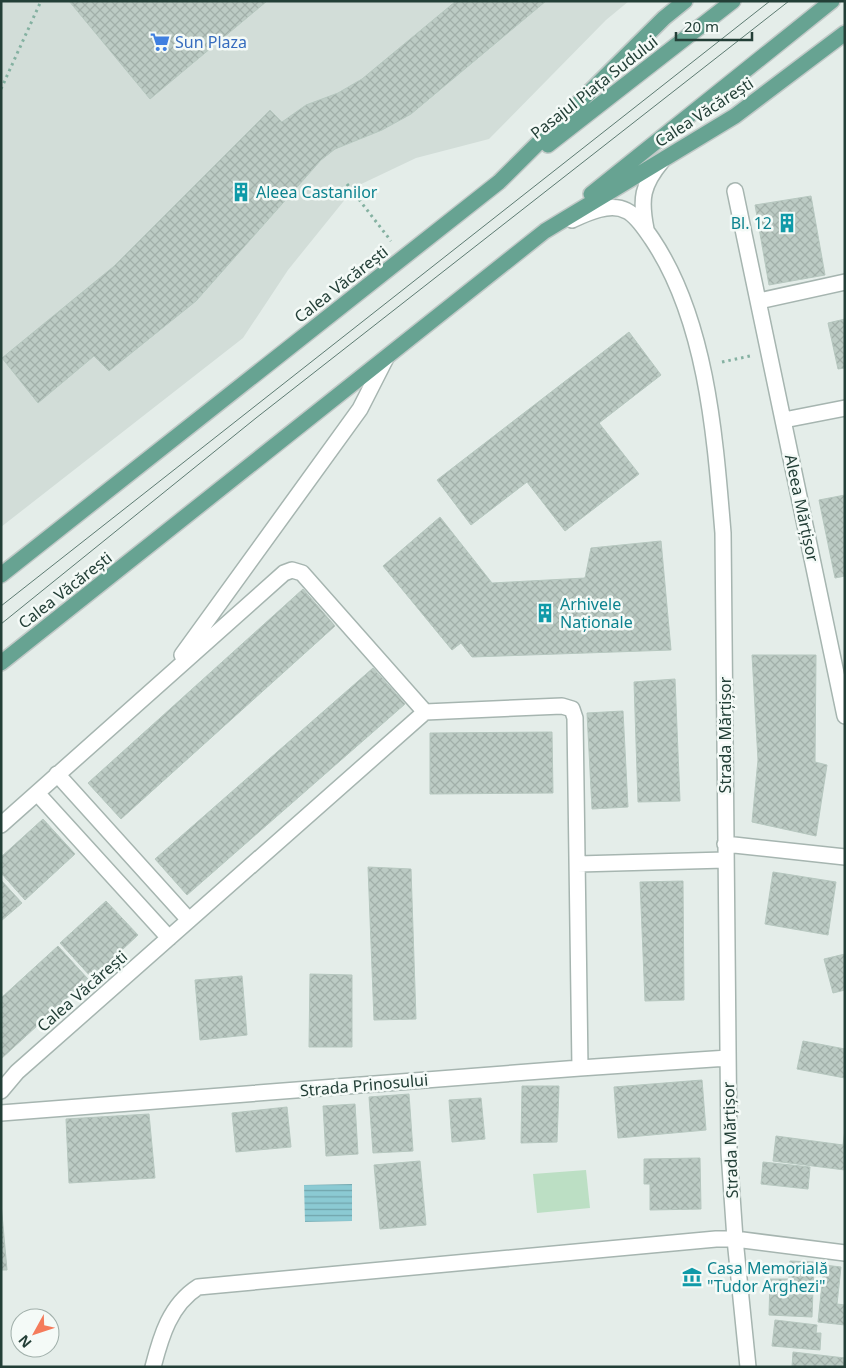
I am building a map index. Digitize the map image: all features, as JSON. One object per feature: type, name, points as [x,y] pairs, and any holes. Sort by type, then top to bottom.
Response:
[{"type":"main road","name":"Calea Văcărești","points":[[1,575],[499,182],[664,18],[684,1]]},
{"type":"main road","name":"Pasajul Piața Sudului","points":[[499,182],[733,1]]},
{"type":"main road","points":[[545,231],[832,1]]},
{"type":"main road","name":"Calea Văcărești","points":[[1,663],[545,231],[735,116],[845,33]]},
{"type":"street","points":[[647,231],[642,211],[645,185],[663,160]]},
{"type":"street","name":"Aleea Mărțișor","points":[[735,191],[784,420],[839,660],[845,716]]},
{"type":"street","name":"Strada Mărțișor","points":[[545,231],[585,214],[615,208],[626,210],[647,231],[658,248],[677,287],[691,327],[701,366],[717,458],[723,533],[729,1152],[735,1239],[748,1367]]},
{"type":"street","points":[[759,301],[845,282]]},
{"type":"street","name":"Calea Văcărești","points":[[165,679],[360,409],[386,358]]},
{"type":"street","points":[[784,420],[845,408]]},
{"type":"street","name":"Calea Văcărești","points":[[1,825],[284,573],[292,570],[302,574],[425,712],[17,1072],[1,1091]]},
{"type":"street","points":[[425,712],[562,706],[572,709],[576,718],[580,1068]]},
{"type":"street","points":[[57,774],[189,920]]},
{"type":"street","points":[[37,792],[169,938]]},
{"type":"street","points":[[725,844],[845,858]]},
{"type":"street","points":[[578,864],[725,860]]},
{"type":"street","name":"Strada Prinosului","points":[[1,1114],[728,1058]]},
{"type":"street","points":[[153,1367],[172,1313],[183,1296],[198,1287],[735,1239],[845,1253]]},
{"type":"path","points":[[1,89],[41,1]]},
{"type":"path","points":[[347,184],[404,257]]},
{"type":"path","points":[[701,366],[770,352]]},
{"type":"shaded area","points":[[1,1],[629,1],[606,20],[489,139],[416,158],[355,187],[288,270],[243,338],[1,527]]},
{"type":"green space","points":[[586,1170],[590,1208],[537,1213],[533,1174]]},
{"type":"water","points":[[352,1184],[352,1221],[305,1222],[304,1185]]},
{"type":"building","name":"Sun Plaza","points":[[69,1],[267,1],[150,99]]},
{"type":"building","name":"Aleea Castanilor","points":[[456,1],[546,1],[411,114],[382,130],[335,149],[321,160],[196,301],[109,371],[94,356],[38,403],[2,358],[113,267],[270,110],[282,122],[306,105],[338,93],[362,79]]},
{"type":"building","name":"Bl. 12","points":[[811,196],[825,275],[769,285],[755,205]]},
{"type":"building","points":[[845,319],[845,368],[838,369],[828,323]]},
{"type":"building","points":[[629,332],[661,375],[599,423],[639,474],[565,531],[527,482],[471,525],[437,480]]},
{"type":"building","points":[[845,495],[845,576],[835,578],[819,500]]},
{"type":"building","name":"Arhivele Naționale","points":[[440,517],[492,583],[585,578],[591,548],[661,541],[671,650],[472,657],[461,643],[452,650],[383,566]]},
{"type":"building","points":[[303,589],[335,626],[121,819],[88,783]]},
{"type":"building","points":[[752,655],[816,655],[815,762],[827,765],[816,836],[752,822],[758,760]]},
{"type":"building","points":[[373,668],[405,704],[187,895],[155,859]]},
{"type":"building","points":[[675,679],[680,801],[638,802],[634,682]]},
{"type":"building","points":[[623,711],[628,807],[592,809],[587,713]]},
{"type":"building","points":[[552,732],[553,793],[430,794],[430,733]]},
{"type":"building","points":[[43,819],[75,854],[25,900],[1,873],[1,857]]},
{"type":"building","points":[[368,867],[411,869],[416,1019],[374,1020]]},
{"type":"building","points":[[773,872],[836,882],[828,935],[765,924]]},
{"type":"building","points":[[1,880],[22,903],[1,921]]},
{"type":"building","points":[[683,881],[684,1000],[645,1001],[640,882]]},
{"type":"building","points":[[106,901],[138,935],[92,978],[60,943]]},
{"type":"building","points":[[58,946],[88,979],[1,1059],[1,998]]},
{"type":"building","points":[[845,954],[845,990],[833,993],[824,959]]},
{"type":"building","points":[[310,974],[352,975],[352,1047],[309,1047]]},
{"type":"building","points":[[242,976],[247,1035],[200,1040],[195,980]]},
{"type":"building","points":[[803,1041],[845,1049],[845,1078],[797,1069]]},
{"type":"building","points":[[702,1080],[706,1130],[618,1138],[614,1087]]},
{"type":"building","points":[[522,1086],[559,1086],[557,1142],[521,1143]]},
{"type":"building","points":[[409,1094],[413,1151],[373,1153],[369,1097]]},
{"type":"building","points":[[481,1098],[485,1139],[452,1142],[449,1100]]},
{"type":"building","points":[[355,1104],[358,1154],[326,1156],[323,1106]]},
{"type":"building","points":[[287,1107],[291,1147],[236,1152],[232,1113]]},
{"type":"building","points":[[149,1114],[155,1178],[69,1183],[66,1119]]},
{"type":"building","points":[[845,1129],[845,1170],[773,1161],[776,1136],[843,1145]]},
{"type":"building","points":[[700,1158],[701,1209],[650,1210],[650,1184],[644,1184],[644,1159]]},
{"type":"building","points":[[420,1161],[426,1225],[380,1229],[374,1165]]},
{"type":"building","points":[[763,1162],[810,1167],[808,1189],[761,1184]]},
{"type":"building","points":[[1,1203],[7,1270],[1,1270]]},
{"type":"building","points":[[790,1261],[814,1262],[812,1317],[769,1315],[770,1279],[789,1279]]},
{"type":"building","points":[[824,1265],[841,1267],[837,1304],[845,1305],[845,1325],[818,1322]]},
{"type":"building","points":[[775,1320],[817,1325],[816,1333],[821,1333],[820,1350],[772,1346]]},
{"type":"building","points":[[793,1352],[845,1358],[845,1367],[792,1367]]},
{"type":"tram line","points":[[1,606],[770,1]]},
{"type":"tram line","points":[[1,624],[256,418],[789,1]]},
{"type":"place","name":"Sun Plaza","points":[[160,42]]},
{"type":"place","name":"Aleea Castanilor","points":[[241,192]]},
{"type":"place","name":"Bl. 12","points":[[787,223]]},
{"type":"place","name":"Arhivele Naționale","points":[[545,613]]},
{"type":"place","name":"Casa Memorială \"Tudor Arghezi\"","points":[[692,1277]]}]
